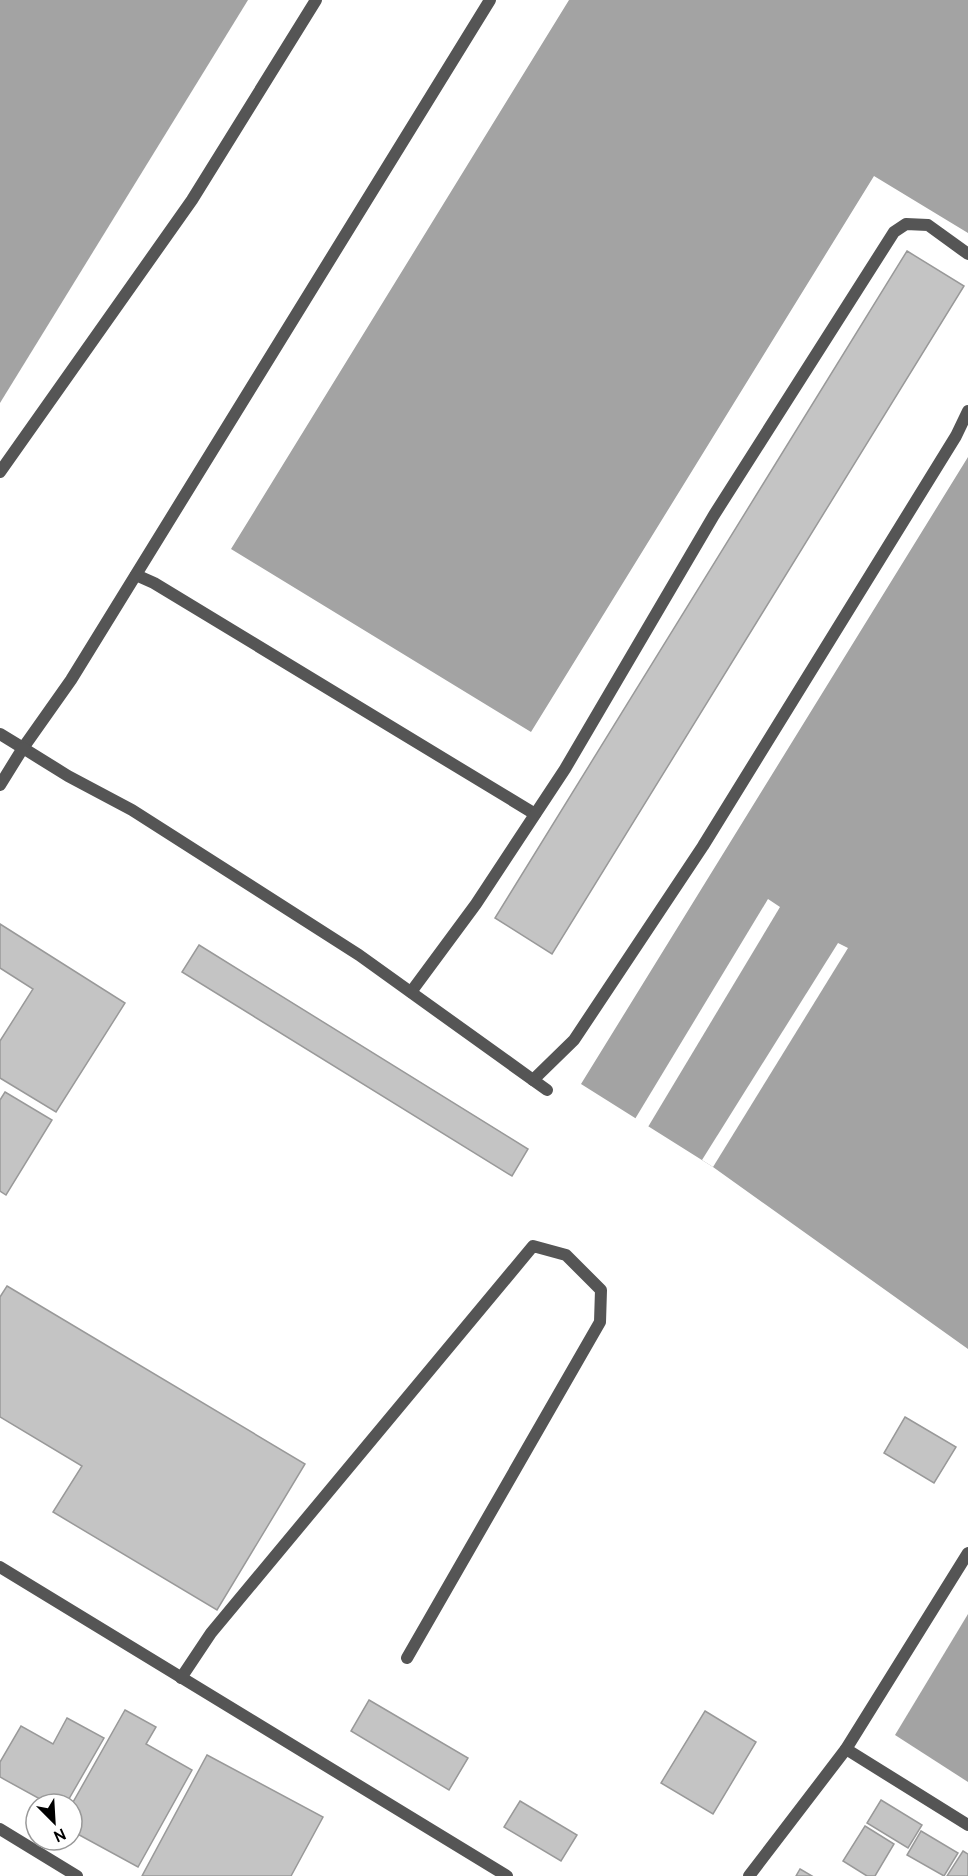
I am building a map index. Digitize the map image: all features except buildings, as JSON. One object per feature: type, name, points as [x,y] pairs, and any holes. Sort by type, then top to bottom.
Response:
[{"type":"street","points":[[0,472],[192,200],[316,0]]},
{"type":"street","points":[[0,785],[71,680],[490,0]]},
{"type":"street","points":[[411,992],[476,904],[565,769],[714,515],[894,232],[906,224],[928,225],[968,254]]},
{"type":"street","points":[[533,1080],[574,1040],[703,846],[956,436],[968,411]]},
{"type":"street","points":[[136,575],[154,583],[535,814]]},
{"type":"street","points":[[0,734],[68,776],[132,810],[359,955],[547,1090]]},
{"type":"street","points":[[181,1678],[210,1633],[533,1245],[566,1255],[601,1290],[600,1322],[407,1658]]},
{"type":"street","points":[[749,1876],[846,1749],[968,1553]]},
{"type":"street","points":[[0,1567],[507,1876]]},
{"type":"street","points":[[846,1749],[968,1825]]},
{"type":"street","points":[[0,1829],[77,1876]]},
{"type":"shaded area","points":[[0,0],[248,0],[0,403]]},
{"type":"shaded area","points":[[569,0],[968,0],[968,233],[874,176],[531,732],[231,549]]},
{"type":"shaded area","points":[[968,457],[968,1349],[713,1167],[581,1084]]},
{"type":"shaded area","points":[[968,1614],[968,1782],[895,1735]]},
{"type":"pier","points":[[768,899],[780,907],[648,1127],[635,1119]]},
{"type":"pier","points":[[838,943],[848,948],[713,1167],[702,1160]]}]
